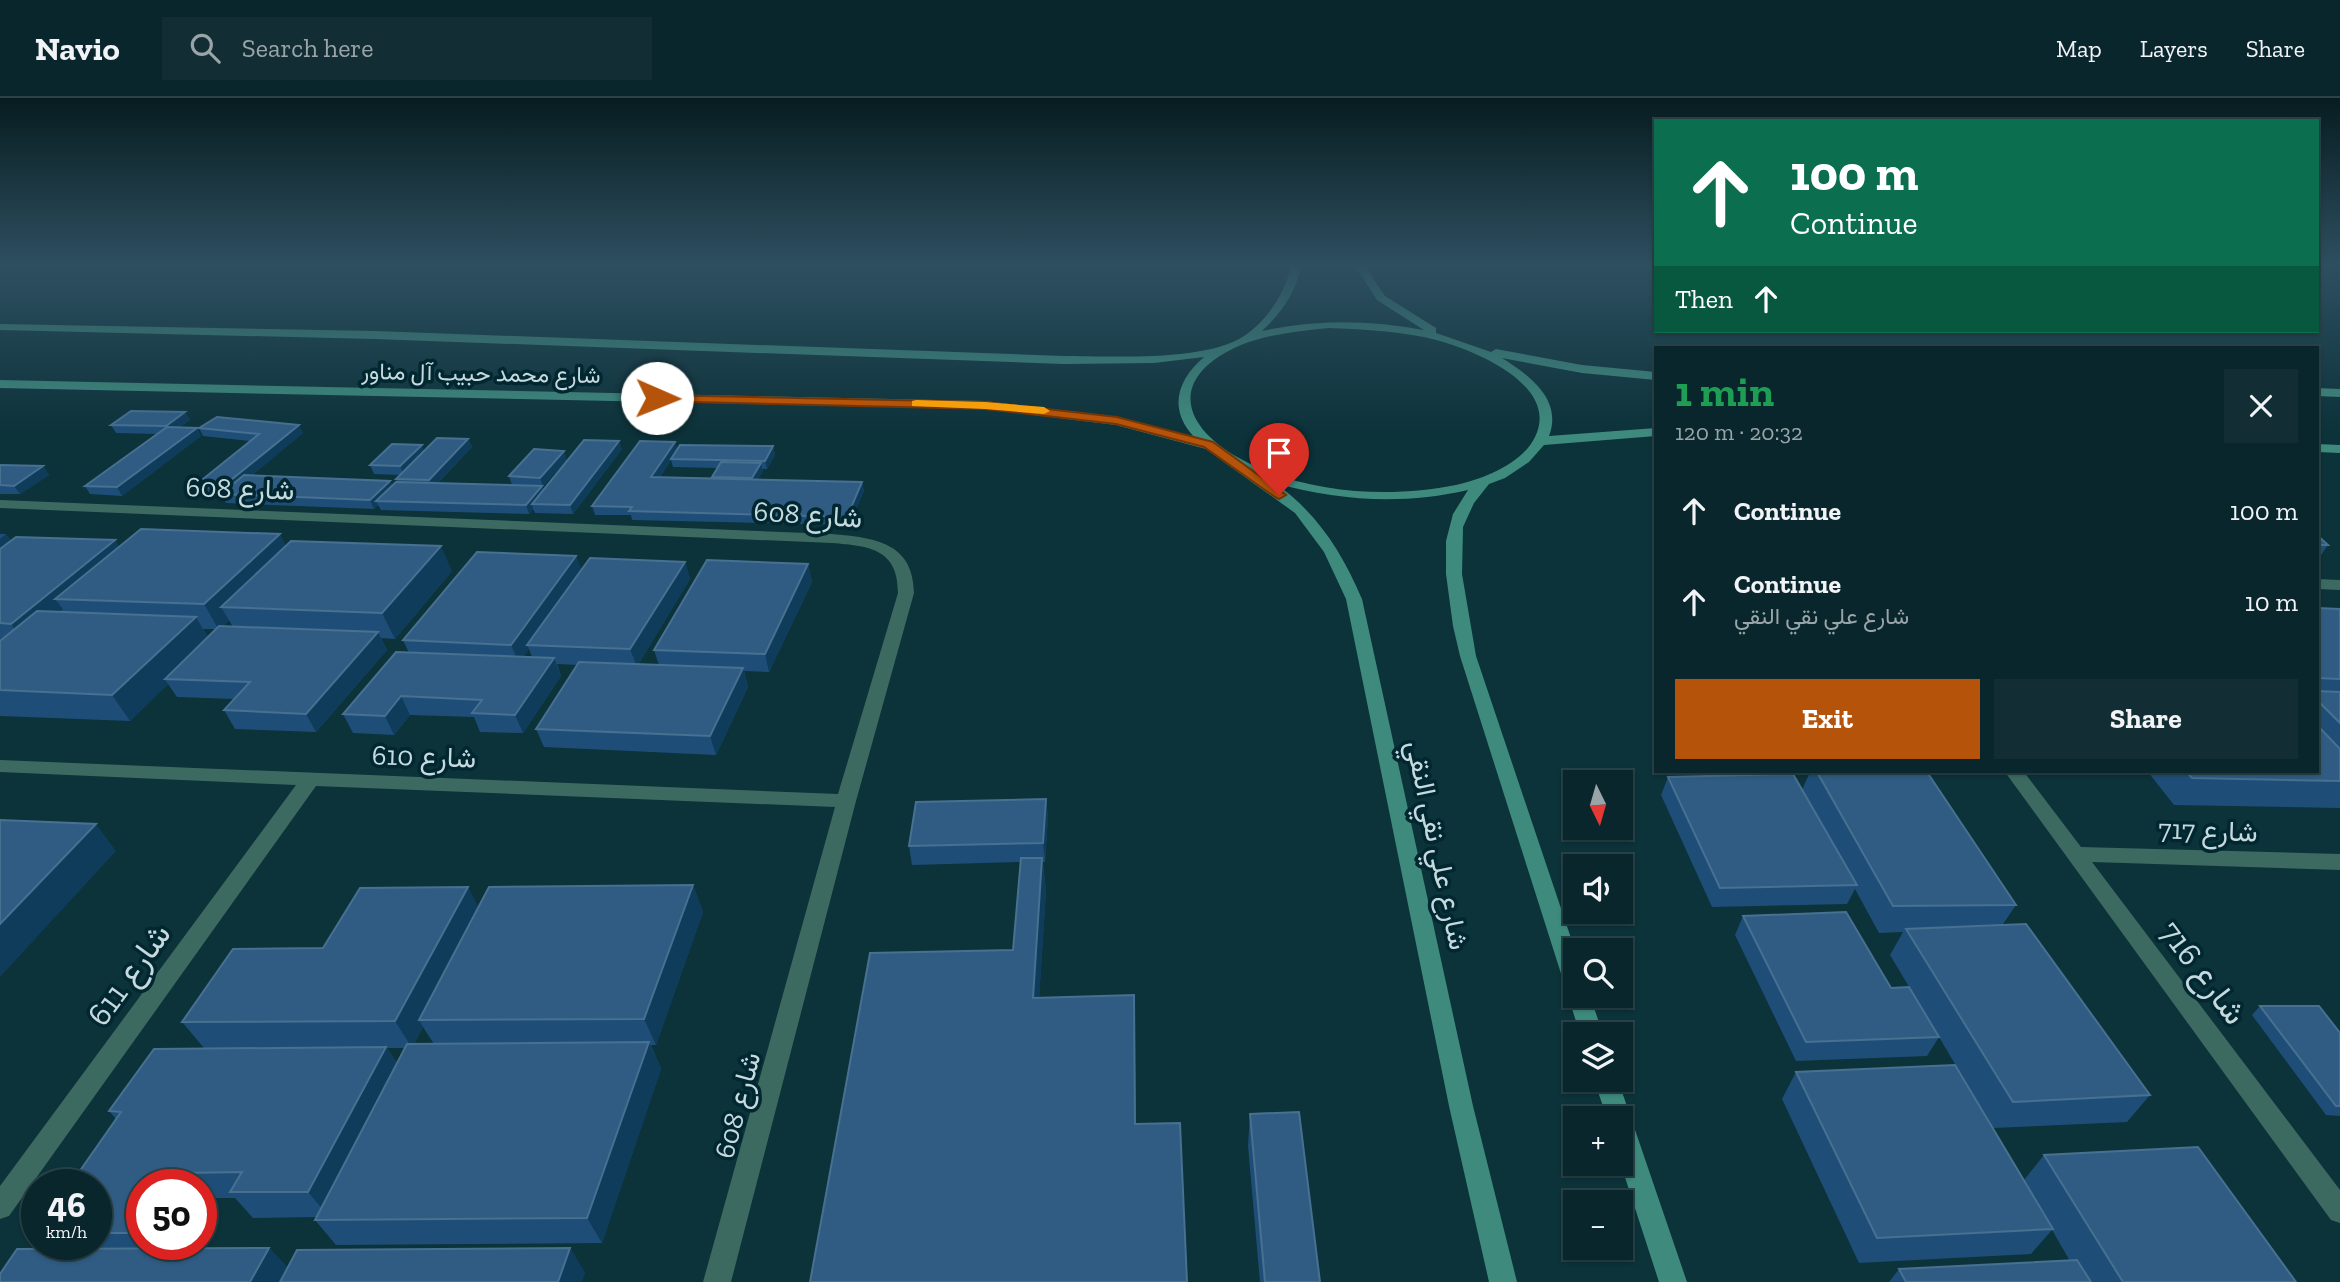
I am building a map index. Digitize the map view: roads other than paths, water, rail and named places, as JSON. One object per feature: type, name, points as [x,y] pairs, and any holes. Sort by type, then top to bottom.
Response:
[{"type":"main road","points":[[1246,340],[1266,321]]},
{"type":"main road","points":[[1418,321],[1447,339]]},
{"type":"main road","points":[[1474,348],[1506,364],[1534,388],[1546,414],[1546,428],[1541,441],[1517,465],[1485,480],[1437,492],[1368,495],[1303,486],[1238,464],[1208,445],[1193,429],[1186,416],[1184,390],[1194,372],[1220,351],[1246,340],[1292,329],[1329,325],[1386,327],[1582,369],[1654,376]]},
{"type":"main road","name":"شارع محمد حبيب آل مناور","points":[[0,327],[389,335],[1063,360],[1154,359],[1220,351]]},
{"type":"main road","name":"شارع محمد حبيب آل مناور","points":[[0,384],[985,405],[1117,421],[1208,445]]},
{"type":"main road","points":[[2319,392],[2340,393]]},
{"type":"main road","points":[[1541,441],[1654,432]]},
{"type":"main road","points":[[2319,448],[2340,449]]},
{"type":"main road","name":"شارع علي نقي النقي","points":[[1238,464],[1300,510],[1322,537],[1340,567],[1354,599],[1461,1106],[1503,1282]]},
{"type":"main road","points":[[1485,480],[1471,495],[1455,528],[1455,578],[1459,615],[1468,656],[1563,946]]},
{"type":"main road","points":[[1633,1160],[1673,1282]]},
{"type":"street","name":"شارع 608","points":[[0,504],[817,538],[861,541],[894,555],[904,566],[908,579],[906,593],[846,801],[717,1282]]},
{"type":"street","points":[[2319,584],[2340,585]]},
{"type":"street","name":"شارع 610","points":[[0,766],[846,801]]},
{"type":"street","name":"شارع 716","points":[[2015,773],[2340,1211]]},
{"type":"street","name":"شارع 611","points":[[0,1207],[310,780]]},
{"type":"street","name":"شارع 717","points":[[2075,854],[2340,862]]}]
